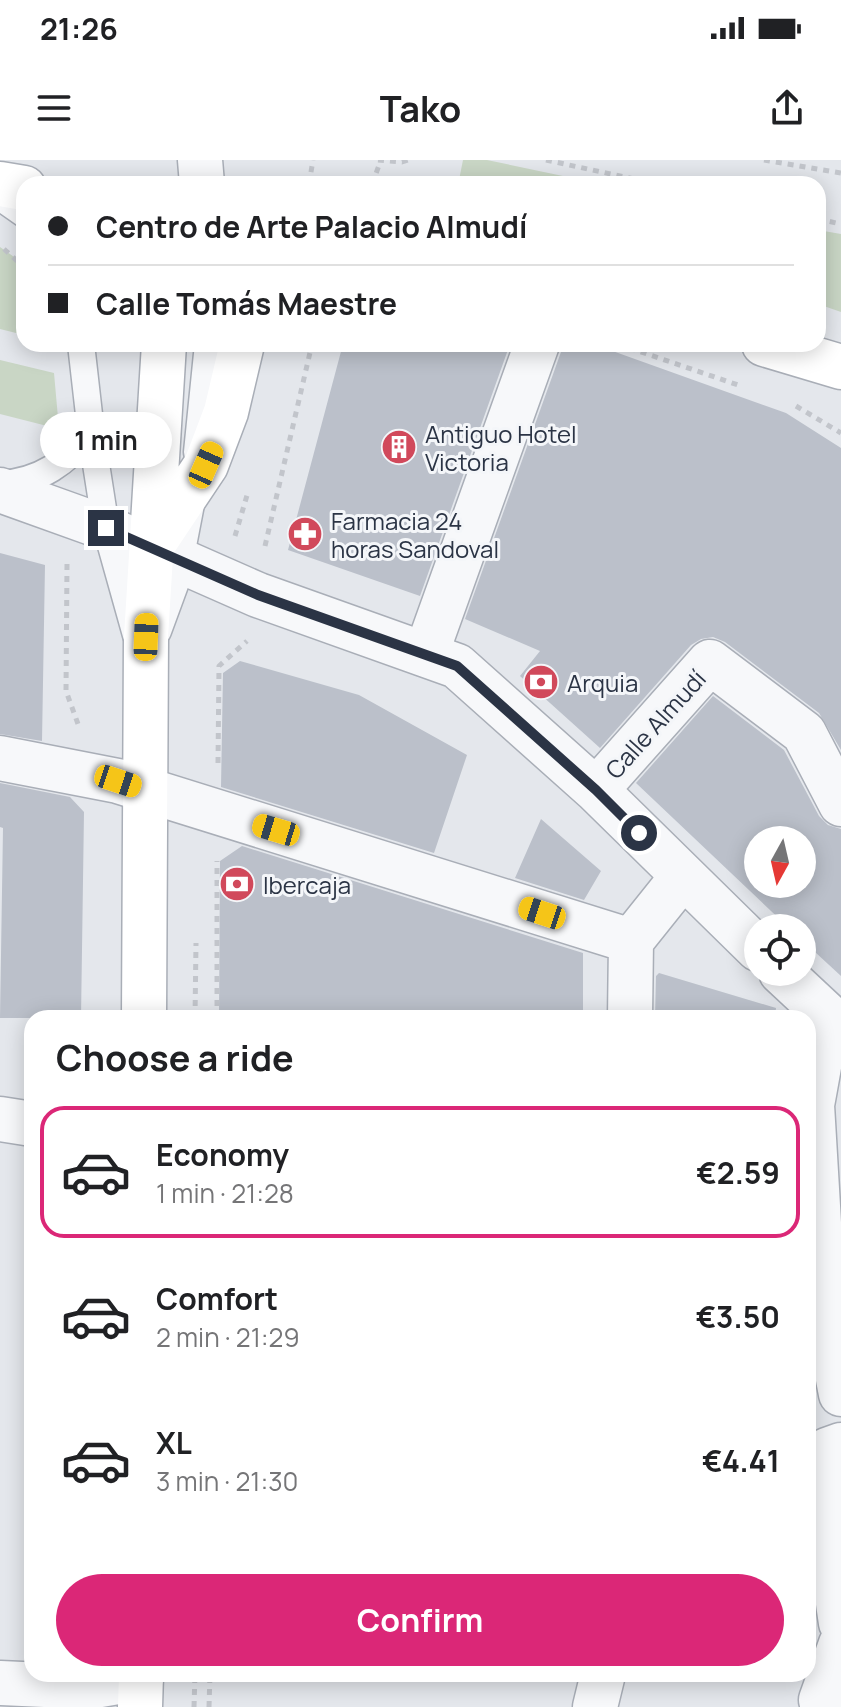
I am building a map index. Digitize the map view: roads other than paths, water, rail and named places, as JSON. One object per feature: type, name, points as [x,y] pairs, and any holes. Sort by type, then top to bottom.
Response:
[{"type":"main road","points":[[166,352],[183,562]]},
{"type":"main road","points":[[144,1010],[146,665],[183,562],[193,486],[217,441],[240,352]]},
{"type":"main road","points":[[782,352],[841,377]]},
{"type":"main road","points":[[790,352],[841,367]]},
{"type":"street","points":[[426,654],[534,352]]},
{"type":"street","points":[[0,487],[87,520],[258,595],[457,666],[596,790],[744,935]]},
{"type":"street","name":"Calle Almudí","points":[[596,790],[710,662],[804,733],[841,804]]},
{"type":"street","points":[[0,758],[145,789],[631,941]]},
{"type":"street","points":[[630,1010],[631,941],[683,876]]},
{"type":"street","points":[[796,986],[834,1023],[816,1090]]},
{"type":"street","points":[[0,1119],[24,1123]]},
{"type":"street","points":[[816,1172],[824,1307],[841,1394]]},
{"type":"street","points":[[825,1459],[820,1483],[841,1623]]},
{"type":"street","points":[[831,1707],[821,1700],[841,1644]]},
{"type":"street","points":[[595,1707],[601,1682]]},
{"type":"street","points":[[0,1683],[141,1686]]},
{"type":"lane","points":[[82,352],[91,432],[87,520],[146,665]]},
{"type":"lane","points":[[193,486],[207,352]]},
{"type":"lane","points":[[0,487],[25,481],[58,467],[91,432]]},
{"type":"place","name":"Antiguo Hotel Victoria","points":[[399,447]]},
{"type":"place","name":"Farmacia 24 horas Sandoval","points":[[305,534]]},
{"type":"place","name":"Arquia","points":[[541,682]]},
{"type":"place","name":"Ibercaja","points":[[237,884]]}]
